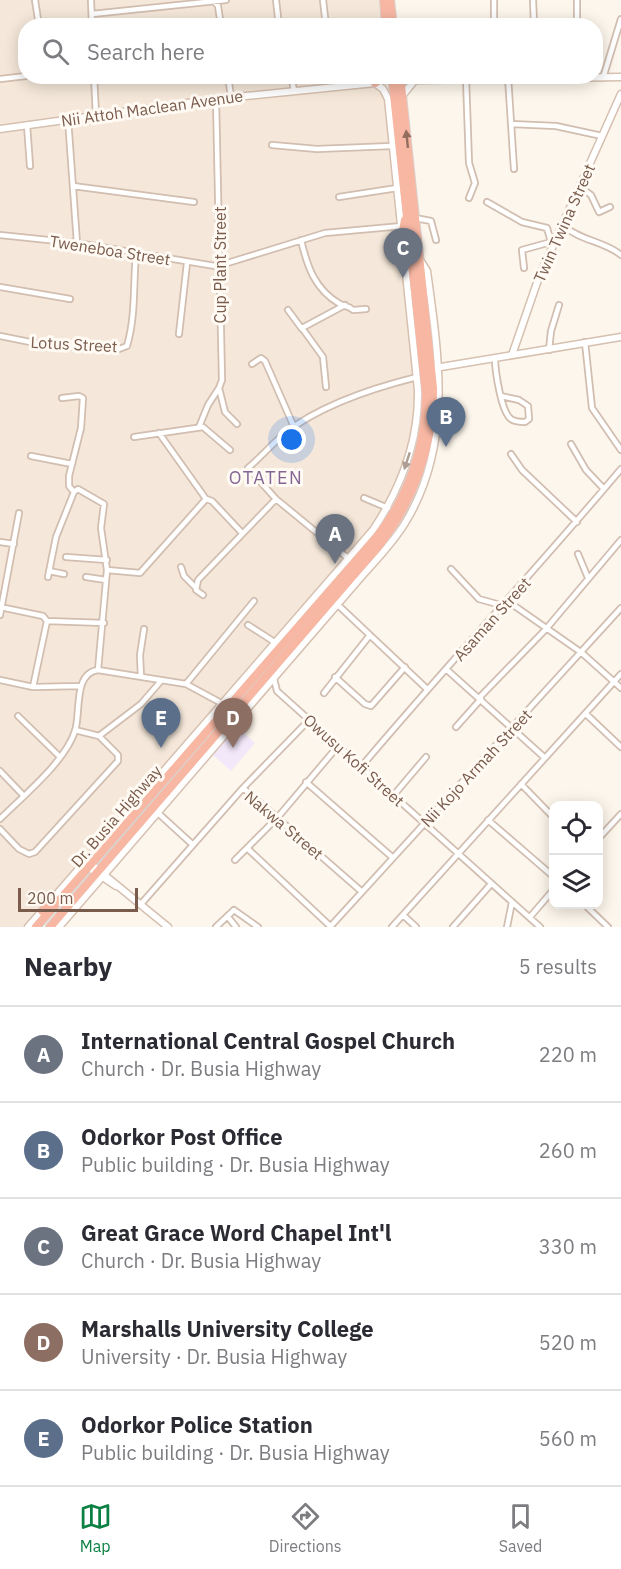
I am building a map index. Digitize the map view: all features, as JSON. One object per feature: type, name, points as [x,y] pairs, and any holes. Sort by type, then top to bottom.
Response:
[{"type":"highway","points":[[384,0],[385,18]]},
{"type":"highway","points":[[390,0],[392,18]]},
{"type":"highway","points":[[393,84],[404,221],[414,294],[422,307],[427,358],[431,369]]},
{"type":"highway","name":"Dr. Busia Highway","points":[[36,927],[78,879],[97,870],[135,815],[378,547],[406,512],[424,457],[433,411],[431,369],[401,84]]},
{"type":"highway","points":[[402,236],[404,221]]},
{"type":"highway","name":"Dr. Busia Highway","points":[[50,927],[194,760],[251,688],[279,645],[383,530],[412,475],[425,418],[431,369]]},
{"type":"highway","points":[[334,575],[344,575]]},
{"type":"highway","points":[[188,754],[192,755],[194,760]]},
{"type":"highway","points":[[42,911],[78,879]]},
{"type":"street","points":[[36,0],[38,18]]},
{"type":"street","points":[[91,0],[92,18]]},
{"type":"street","points":[[92,14],[226,0]]},
{"type":"street","points":[[276,0],[278,18]]},
{"type":"street","points":[[323,0],[325,18]]},
{"type":"street","points":[[494,0],[494,18]]},
{"type":"street","points":[[533,0],[534,18]]},
{"type":"street","points":[[577,18],[578,0]]},
{"type":"street","points":[[214,2],[218,6],[220,18]]},
{"type":"street","points":[[621,19],[603,78],[621,77]]},
{"type":"street","points":[[0,79],[18,77]]},
{"type":"street","points":[[94,84],[96,115]]},
{"type":"street","points":[[229,84],[231,97]]},
{"type":"street","points":[[293,84],[294,90]]},
{"type":"street","name":"Nii Attoh Maclean Avenue","points":[[0,129],[231,97],[363,84]]},
{"type":"street","points":[[221,266],[325,233],[404,221],[397,188],[388,99],[376,84]]},
{"type":"street","points":[[402,96],[412,84]]},
{"type":"street","points":[[466,84],[469,163],[475,183],[469,198]]},
{"type":"street","points":[[508,84],[514,169]]},
{"type":"street","name":"Twin Twina Street","points":[[512,355],[552,243],[564,226],[602,136],[619,104],[621,94]]},
{"type":"street","name":"Cup Plant Street","points":[[216,99],[221,266],[222,380],[219,388],[225,412],[237,424]]},
{"type":"street","points":[[68,119],[77,243]]},
{"type":"street","points":[[511,124],[556,126],[602,136]]},
{"type":"street","points":[[27,125],[30,166]]},
{"type":"street","points":[[272,145],[317,149],[392,146]]},
{"type":"street","points":[[73,186],[194,202]]},
{"type":"street","points":[[580,187],[591,195],[599,212],[610,207]]},
{"type":"street","points":[[339,197],[397,188]]},
{"type":"street","points":[[487,202],[522,222],[547,228],[552,243],[522,250],[524,268]]},
{"type":"street","points":[[415,218],[431,221],[436,240]]},
{"type":"street","points":[[564,226],[579,237],[606,245],[621,255]]},
{"type":"street","name":"Tweneboa Street","points":[[0,235],[77,243],[187,263],[221,266]]},
{"type":"street","name":"Dr. Busia Highway","points":[[28,927],[223,704],[279,645],[373,530],[388,508],[403,474],[415,435],[419,408],[402,236]]},
{"type":"street","points":[[301,240],[317,285],[353,310],[366,309]]},
{"type":"street","name":"Lotus Street","points":[[0,336],[52,346],[119,349],[127,346],[135,310],[136,254]]},
{"type":"street","points":[[179,334],[187,263]]},
{"type":"street","points":[[0,287],[70,298]]},
{"type":"street","points":[[302,329],[345,305]]},
{"type":"street","points":[[549,350],[550,331],[559,305]]},
{"type":"street","points":[[288,310],[323,357],[326,387]]},
{"type":"street","points":[[431,369],[621,337]]},
{"type":"street","points":[[585,342],[592,408],[621,450]]},
{"type":"street","points":[[252,364],[261,358],[265,361],[294,427]]},
{"type":"street","points":[[495,358],[501,396],[509,418],[525,422],[529,420],[530,410],[524,403],[501,396]]},
{"type":"street","points":[[439,379],[449,366]]},
{"type":"street","name":"Dr. Busia Highway","points":[[59,927],[97,870],[158,813],[391,542],[428,475],[435,449],[439,422],[439,379],[431,369]]},
{"type":"street","points":[[349,559],[276,499],[248,468],[294,427],[340,403],[417,377]]},
{"type":"street","points":[[199,427],[207,405],[219,388]]},
{"type":"street","points":[[62,398],[80,396],[82,398],[81,428],[68,483],[74,492]]},
{"type":"street","points":[[134,437],[199,427],[206,429],[230,450]]},
{"type":"street","points":[[159,433],[206,499],[212,501],[242,533]]},
{"type":"street","points":[[571,444],[586,470],[604,489]]},
{"type":"street","points":[[511,454],[522,470],[577,522]]},
{"type":"street","points":[[31,456],[72,464]]},
{"type":"street","name":"Asaman Street","points":[[361,767],[427,689],[506,604],[621,469]]},
{"type":"street","points":[[64,574],[48,574],[57,537],[74,492],[78,489],[104,504],[101,528],[107,570],[98,670]]},
{"type":"street","points":[[364,498],[388,508]]},
{"type":"street","points":[[107,570],[140,573],[206,499]]},
{"type":"street","points":[[195,587],[200,578],[276,499]]},
{"type":"street","points":[[0,615],[19,513]]},
{"type":"street","points":[[456,727],[546,628],[621,540]]},
{"type":"street","points":[[0,542],[14,544]]},
{"type":"street","points":[[578,554],[588,578]]},
{"type":"street","points":[[66,556],[107,560]]},
{"type":"street","points":[[181,567],[184,576],[203,596]]},
{"type":"street","points":[[451,568],[478,599],[506,604],[546,628],[582,653],[621,688]]},
{"type":"street","points":[[0,570],[9,571]]},
{"type":"street","points":[[86,577],[106,580]]},
{"type":"street","points":[[186,684],[254,601]]},
{"type":"street","points":[[338,605],[427,689]]},
{"type":"street","points":[[1,607],[43,616],[47,621],[104,623]]},
{"type":"street","name":"Nii Kojo Armah Street","points":[[330,927],[621,608]]},
{"type":"street","points":[[33,687],[47,621]]},
{"type":"street","points":[[248,625],[279,645]]},
{"type":"street","points":[[141,677],[140,655],[144,630]]},
{"type":"street","points":[[324,693],[370,635]]},
{"type":"street","points":[[335,677],[365,704],[371,706],[405,667]]},
{"type":"street","points":[[446,669],[545,758]]},
{"type":"street","points":[[0,819],[60,757],[75,730],[80,686],[88,675],[98,670],[160,682],[186,684],[223,704]]},
{"type":"street","points":[[392,927],[621,674]]},
{"type":"street","points":[[266,689],[277,691],[274,679]]},
{"type":"street","points":[[0,680],[33,687],[80,686]]},
{"type":"street","points":[[99,736],[141,704],[160,682]]},
{"type":"street","name":"Owusu Kofi Street","points":[[277,691],[540,927]]},
{"type":"street","points":[[586,714],[621,747]]},
{"type":"street","points":[[18,716],[60,757]]},
{"type":"street","points":[[243,788],[309,720]]},
{"type":"street","points":[[0,829],[19,849],[29,854],[35,852],[118,761],[118,755],[99,736],[75,730]]},
{"type":"street","points":[[235,861],[278,816],[338,746]]},
{"type":"street","points":[[393,796],[426,757]]},
{"type":"street","points":[[0,771],[23,795]]},
{"type":"street","points":[[306,782],[392,857]]},
{"type":"street","points":[[521,784],[549,813]]},
{"type":"street","name":"Nakwa Street","points":[[141,904],[243,788],[278,816],[361,891]]},
{"type":"street","points":[[158,813],[192,844]]},
{"type":"street","points":[[603,834],[621,814]]},
{"type":"street","points":[[488,820],[549,873]]},
{"type":"street","points":[[248,849],[330,927]]},
{"type":"street","points":[[97,870],[168,927]]},
{"type":"street","points":[[453,927],[491,884]]},
{"type":"street","points":[[530,917],[549,895]]},
{"type":"street","points":[[507,927],[512,902]]},
{"type":"street","points":[[589,909],[608,927]]},
{"type":"street","points":[[216,927],[236,910],[258,927]]},
{"type":"street","points":[[403,915],[416,927]]},
{"type":"street","points":[[228,917],[236,927]]},
{"type":"shaded area","points":[[0,0],[381,0],[382,18],[18,18],[18,84],[388,84],[384,86],[417,404],[410,447],[399,477],[381,512],[362,539],[23,927],[0,927]]},
{"type":"shaded area","points":[[236,726],[255,743],[231,771],[212,754]]},
{"type":"place","name":"Great Grace Word Chapel Int'l","points":[[403,278]]},
{"type":"place","name":"Odorkor Post Office","points":[[446,447]]},
{"type":"place","name":"International Central Gospel Church","points":[[335,564]]},
{"type":"place","name":"Odorkor Police Station","points":[[161,748]]},
{"type":"place","name":"Marshalls University College","points":[[233,748]]},
{"type":"district","name":"OTATEN","points":[[266,477]]}]
